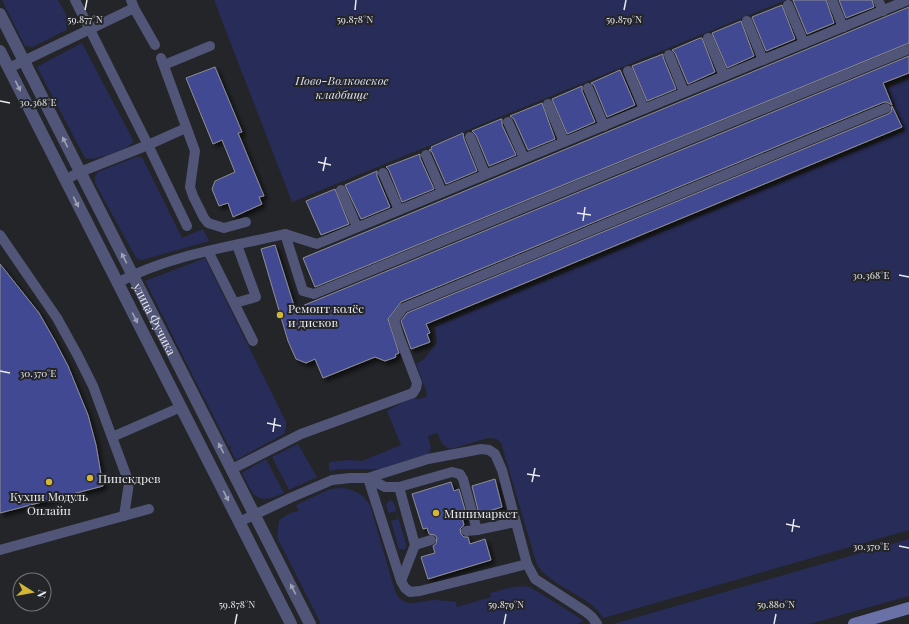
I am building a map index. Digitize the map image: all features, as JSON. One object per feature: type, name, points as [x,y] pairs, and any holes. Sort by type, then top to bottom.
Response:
[{"type":"main road","points":[[854,624],[909,608]]},
{"type":"street","name":"улица Фучика","points":[[0,14],[310,624]]},
{"type":"street","name":"улица Фучика","points":[[0,51],[291,624]]},
{"type":"lane","points":[[75,0],[187,226]]},
{"type":"lane","points":[[832,0],[843,27]]},
{"type":"lane","points":[[878,0],[882,11]]},
{"type":"lane","points":[[117,283],[133,274],[169,261],[285,234],[317,244],[908,0]]},
{"type":"lane","points":[[9,68],[89,29],[133,4],[155,45]]},
{"type":"lane","points":[[788,5],[804,43]]},
{"type":"lane","points":[[747,21],[763,60]]},
{"type":"lane","points":[[708,38],[724,76]]},
{"type":"lane","points":[[210,46],[162,61],[195,151],[190,187],[204,218],[208,224],[224,228],[246,222]]},
{"type":"lane","points":[[285,234],[303,291],[314,294],[909,49]]},
{"type":"lane","points":[[669,55],[684,92]]},
{"type":"lane","points":[[628,71],[644,109]]},
{"type":"lane","points":[[588,88],[604,126]]},
{"type":"lane","points":[[548,104],[564,142]]},
{"type":"lane","points":[[232,469],[300,434],[413,393],[417,383],[394,320],[403,308],[886,108]]},
{"type":"lane","points":[[508,122],[524,158]]},
{"type":"lane","points":[[65,180],[80,172],[186,128]]},
{"type":"lane","points":[[470,137],[485,174]]},
{"type":"lane","points":[[426,155],[442,192]]},
{"type":"lane","points":[[383,173],[398,210]]},
{"type":"lane","points":[[341,190],[357,227]]},
{"type":"lane","points":[[0,236],[56,318],[93,386],[129,483],[124,516]]},
{"type":"lane","points":[[235,303],[256,297],[238,245]]},
{"type":"lane","points":[[208,251],[253,341]]},
{"type":"lane","points":[[112,437],[181,407]]},
{"type":"lane","points":[[239,522],[332,480],[341,478],[368,478],[428,459],[481,449],[489,450],[495,454],[502,470],[527,564],[535,579],[586,612],[597,624]]},
{"type":"lane","points":[[368,478],[385,487],[399,487],[452,472],[460,474],[477,530]]},
{"type":"lane","points":[[368,478],[401,581],[405,588],[410,592],[420,591],[527,564]]},
{"type":"lane","points":[[399,487],[415,545],[401,581]]},
{"type":"lane","points":[[0,550],[149,509]]},
{"type":"lane","points":[[466,531],[515,522]]},
{"type":"lane","points":[[415,545],[431,540]]},
{"type":"green space","points":[[2,0],[58,0],[67,18],[68,26],[66,30],[33,47],[25,46]]},
{"type":"green space","name":"Ново-Волковское кладбище","points":[[214,0],[786,0],[292,202]]},
{"type":"green space","points":[[82,43],[133,142],[106,157],[104,156],[93,159],[85,158],[37,67]]},
{"type":"green space","points":[[909,79],[909,530],[603,618],[590,603],[553,580],[537,565],[501,443],[497,439],[488,438],[451,449],[444,445],[437,433],[428,436],[431,448],[428,454],[380,469],[340,469],[329,471],[330,462],[349,460],[362,461],[401,445],[387,411],[412,397],[418,399],[426,397],[427,393],[416,364],[424,359],[437,342],[435,327],[905,131],[888,88]]},
{"type":"green space","points":[[136,157],[143,159],[182,238],[203,229],[209,241],[142,260],[135,256],[95,183],[95,176],[98,172]]},
{"type":"green space","points":[[205,258],[286,422],[284,434],[236,460],[230,449],[232,448],[231,446],[229,447],[145,281]]},
{"type":"green space","points":[[298,444],[317,477],[289,490],[272,457]]},
{"type":"green space","points":[[266,459],[284,493],[267,499],[261,499],[253,493],[242,473]]},
{"type":"green space","points":[[341,488],[358,493],[370,505],[395,591],[403,601],[412,603],[434,600],[448,601],[456,602],[457,607],[491,597],[490,593],[525,586],[530,587],[584,621],[577,624],[321,624],[277,537],[279,520],[290,513],[299,511],[296,505],[330,489]]},
{"type":"green space","points":[[390,500],[395,506],[406,544],[405,549],[399,549],[391,521],[398,519],[396,511],[388,513],[386,504]]},
{"type":"green space","points":[[909,539],[909,596],[809,624],[613,624]]},
{"type":"building","points":[[793,0],[826,0],[834,23],[807,34]]},
{"type":"building","points":[[839,0],[872,0],[874,7],[846,18]]},
{"type":"building","points":[[782,5],[795,39],[766,51],[752,17]]},
{"type":"building","points":[[909,7],[909,43],[315,287],[303,258]]},
{"type":"building","points":[[741,21],[754,56],[727,68],[712,33]]},
{"type":"building","points":[[702,38],[715,72],[688,84],[675,53],[672,50]]},
{"type":"building","points":[[663,54],[676,89],[647,101],[632,66]]},
{"type":"building","points":[[909,56],[909,73],[883,83],[892,105],[884,102],[401,302],[388,319],[399,353],[395,355],[396,357],[385,361],[375,357],[323,378],[315,359],[306,363],[296,359],[288,341],[261,249],[275,245],[295,309]]},
{"type":"building","points":[[215,67],[242,132],[238,133],[264,196],[259,197],[262,204],[233,217],[228,203],[219,206],[212,189],[215,181],[235,172],[222,140],[213,144],[186,78]]},
{"type":"building","points":[[620,70],[635,105],[607,117],[594,85],[591,83]]},
{"type":"building","points":[[582,86],[582,91],[595,122],[567,134],[552,99]]},
{"type":"building","points":[[542,103],[555,139],[528,150],[514,119],[510,116]]},
{"type":"building","points":[[892,106],[902,127],[426,324],[430,333],[427,334],[430,342],[411,349],[401,321],[407,313],[888,114],[891,112]]},
{"type":"building","points":[[501,119],[502,125],[516,155],[489,166],[476,135],[472,131]]},
{"type":"building","points":[[463,133],[477,171],[446,184],[432,152],[429,150],[432,149],[431,147]]},
{"type":"building","points":[[420,154],[420,158],[434,189],[402,202],[389,170],[386,167]]},
{"type":"building","points":[[377,171],[377,176],[390,207],[361,219],[345,185]]},
{"type":"building","points":[[335,189],[349,224],[321,235],[306,201]]},
{"type":"building","points":[[0,264],[39,313],[68,366],[88,415],[96,445],[103,486],[0,513]]},
{"type":"building","points":[[495,479],[502,507],[479,514],[472,486]]},
{"type":"building","points":[[451,482],[454,491],[459,489],[467,517],[462,518],[464,525],[460,529],[461,534],[464,537],[468,537],[470,544],[485,539],[491,560],[428,579],[421,557],[435,553],[433,546],[436,544],[437,538],[435,535],[429,534],[427,528],[423,529],[412,494]]},
{"type":"place","name":"Ремонт колёс и дисков","points":[[280,315]]},
{"type":"place","name":"Пинскдрев","points":[[90,478]]},
{"type":"place","name":"Кухни Модуль Онлайн","points":[[49,482]]},
{"type":"place","name":"Минимаркет","points":[[436,513]]}]
